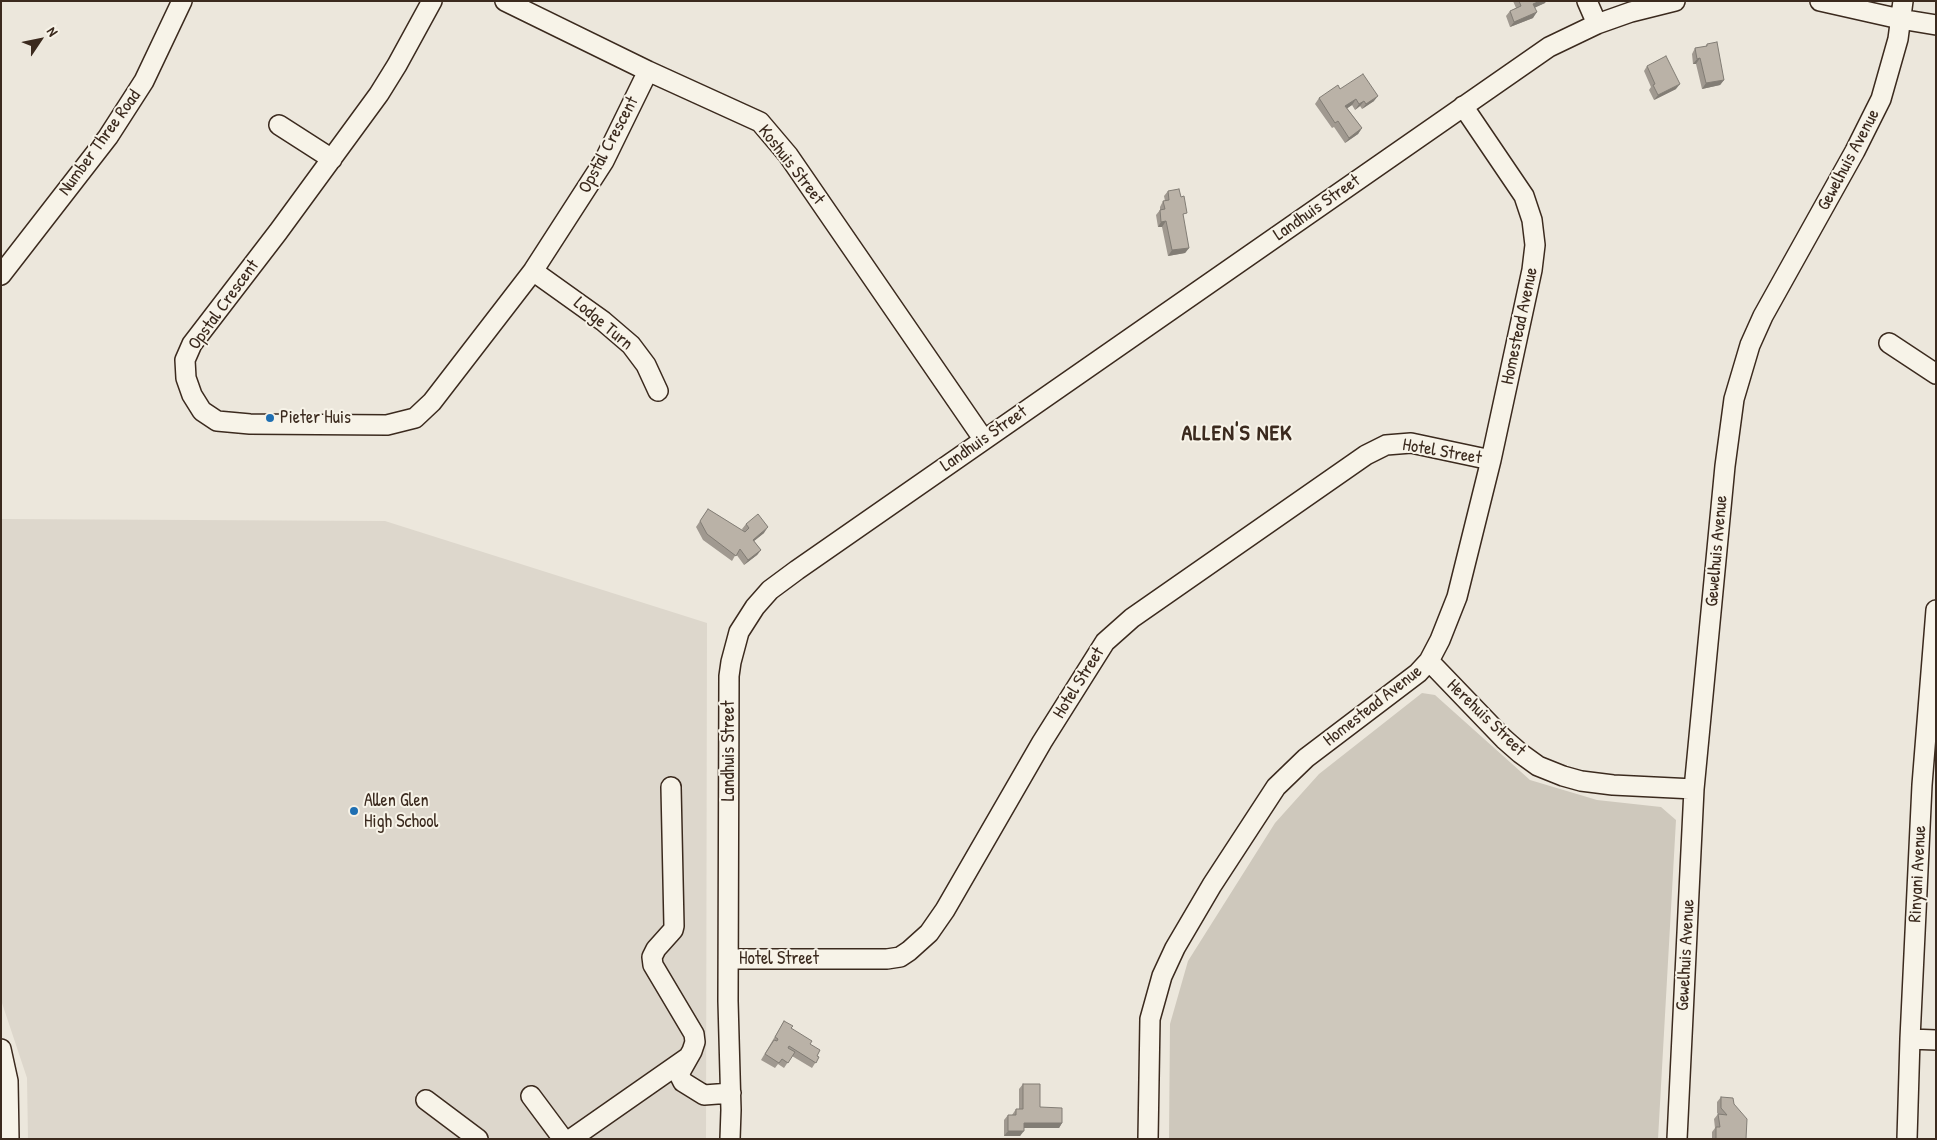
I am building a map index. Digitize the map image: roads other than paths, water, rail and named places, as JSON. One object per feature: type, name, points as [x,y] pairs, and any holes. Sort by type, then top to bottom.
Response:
[{"type":"street","name":"Number Three Road","points":[[1,275],[108,136],[144,81],[182,1]]},
{"type":"street","name":"Opstal Crescent","points":[[432,1],[379,94],[278,232],[192,344],[185,360],[186,378],[192,395],[202,411],[217,420],[250,424],[387,425],[415,418],[432,402],[533,270],[604,161],[648,71]]},
{"type":"street","name":"Koshuis Street","points":[[504,1],[648,71],[760,122],[775,138],[984,440]]},
{"type":"street","points":[[1587,1],[1597,24]]},
{"type":"street","name":"Landhuis Street","points":[[730,1139],[731,1093],[728,1001],[729,676],[736,642],[743,624],[755,607],[770,590],[1550,47],[1597,24],[1631,12],[1675,1]]},
{"type":"street","points":[[1820,1],[1901,10],[1936,25]]},
{"type":"street","name":"Gewelhuis Avenue","points":[[1677,1139],[1694,789],[1725,466],[1734,399],[1750,345],[1763,316],[1855,151],[1881,99],[1898,39],[1901,10]]},
{"type":"street","name":"Homestead Avenue","points":[[1148,1139],[1150,1019],[1159,986],[1175,948],[1212,885],[1276,787],[1306,758],[1412,678],[1429,661],[1440,640],[1457,597],[1491,460],[1532,270],[1535,245],[1532,220],[1524,196],[1463,106]]},
{"type":"street","points":[[279,125],[332,159]]},
{"type":"street","name":"Lodge Turn","points":[[533,270],[603,321],[631,345],[646,365],[658,391]]},
{"type":"street","points":[[1889,342],[1936,374]]},
{"type":"street","name":"Hotel Street","points":[[729,959],[887,960],[900,957],[909,952],[929,933],[945,910],[1042,742],[1106,642],[1132,618],[1366,455],[1386,445],[1411,443],[1491,460]]},
{"type":"street","name":"Rinyani Avenue","points":[[1907,1139],[1922,785],[1936,610]]},
{"type":"street","name":"Herehuis Street","points":[[1429,661],[1504,739],[1520,754],[1538,766],[1562,776],[1581,781],[1613,785],[1694,789]]},
{"type":"street","points":[[671,787],[674,926],[673,930],[656,949],[652,957],[653,965],[694,1034],[695,1042],[679,1074],[683,1082],[704,1095],[731,1093]]},
{"type":"street","points":[[1910,1039],[1936,1040]]},
{"type":"street","points":[[1,1049],[8,1081],[9,1139]]},
{"type":"street","points":[[571,1139],[688,1058]]},
{"type":"street","points":[[531,1096],[562,1139]]},
{"type":"street","points":[[426,1100],[478,1139]]},
{"type":"place","name":"Pieter Huis","points":[[270,418]]},
{"type":"place","name":"Allen Glen High School","points":[[354,811]]},
{"type":"district","name":"ALLEN'S NEK","points":[[1237,434]]}]
